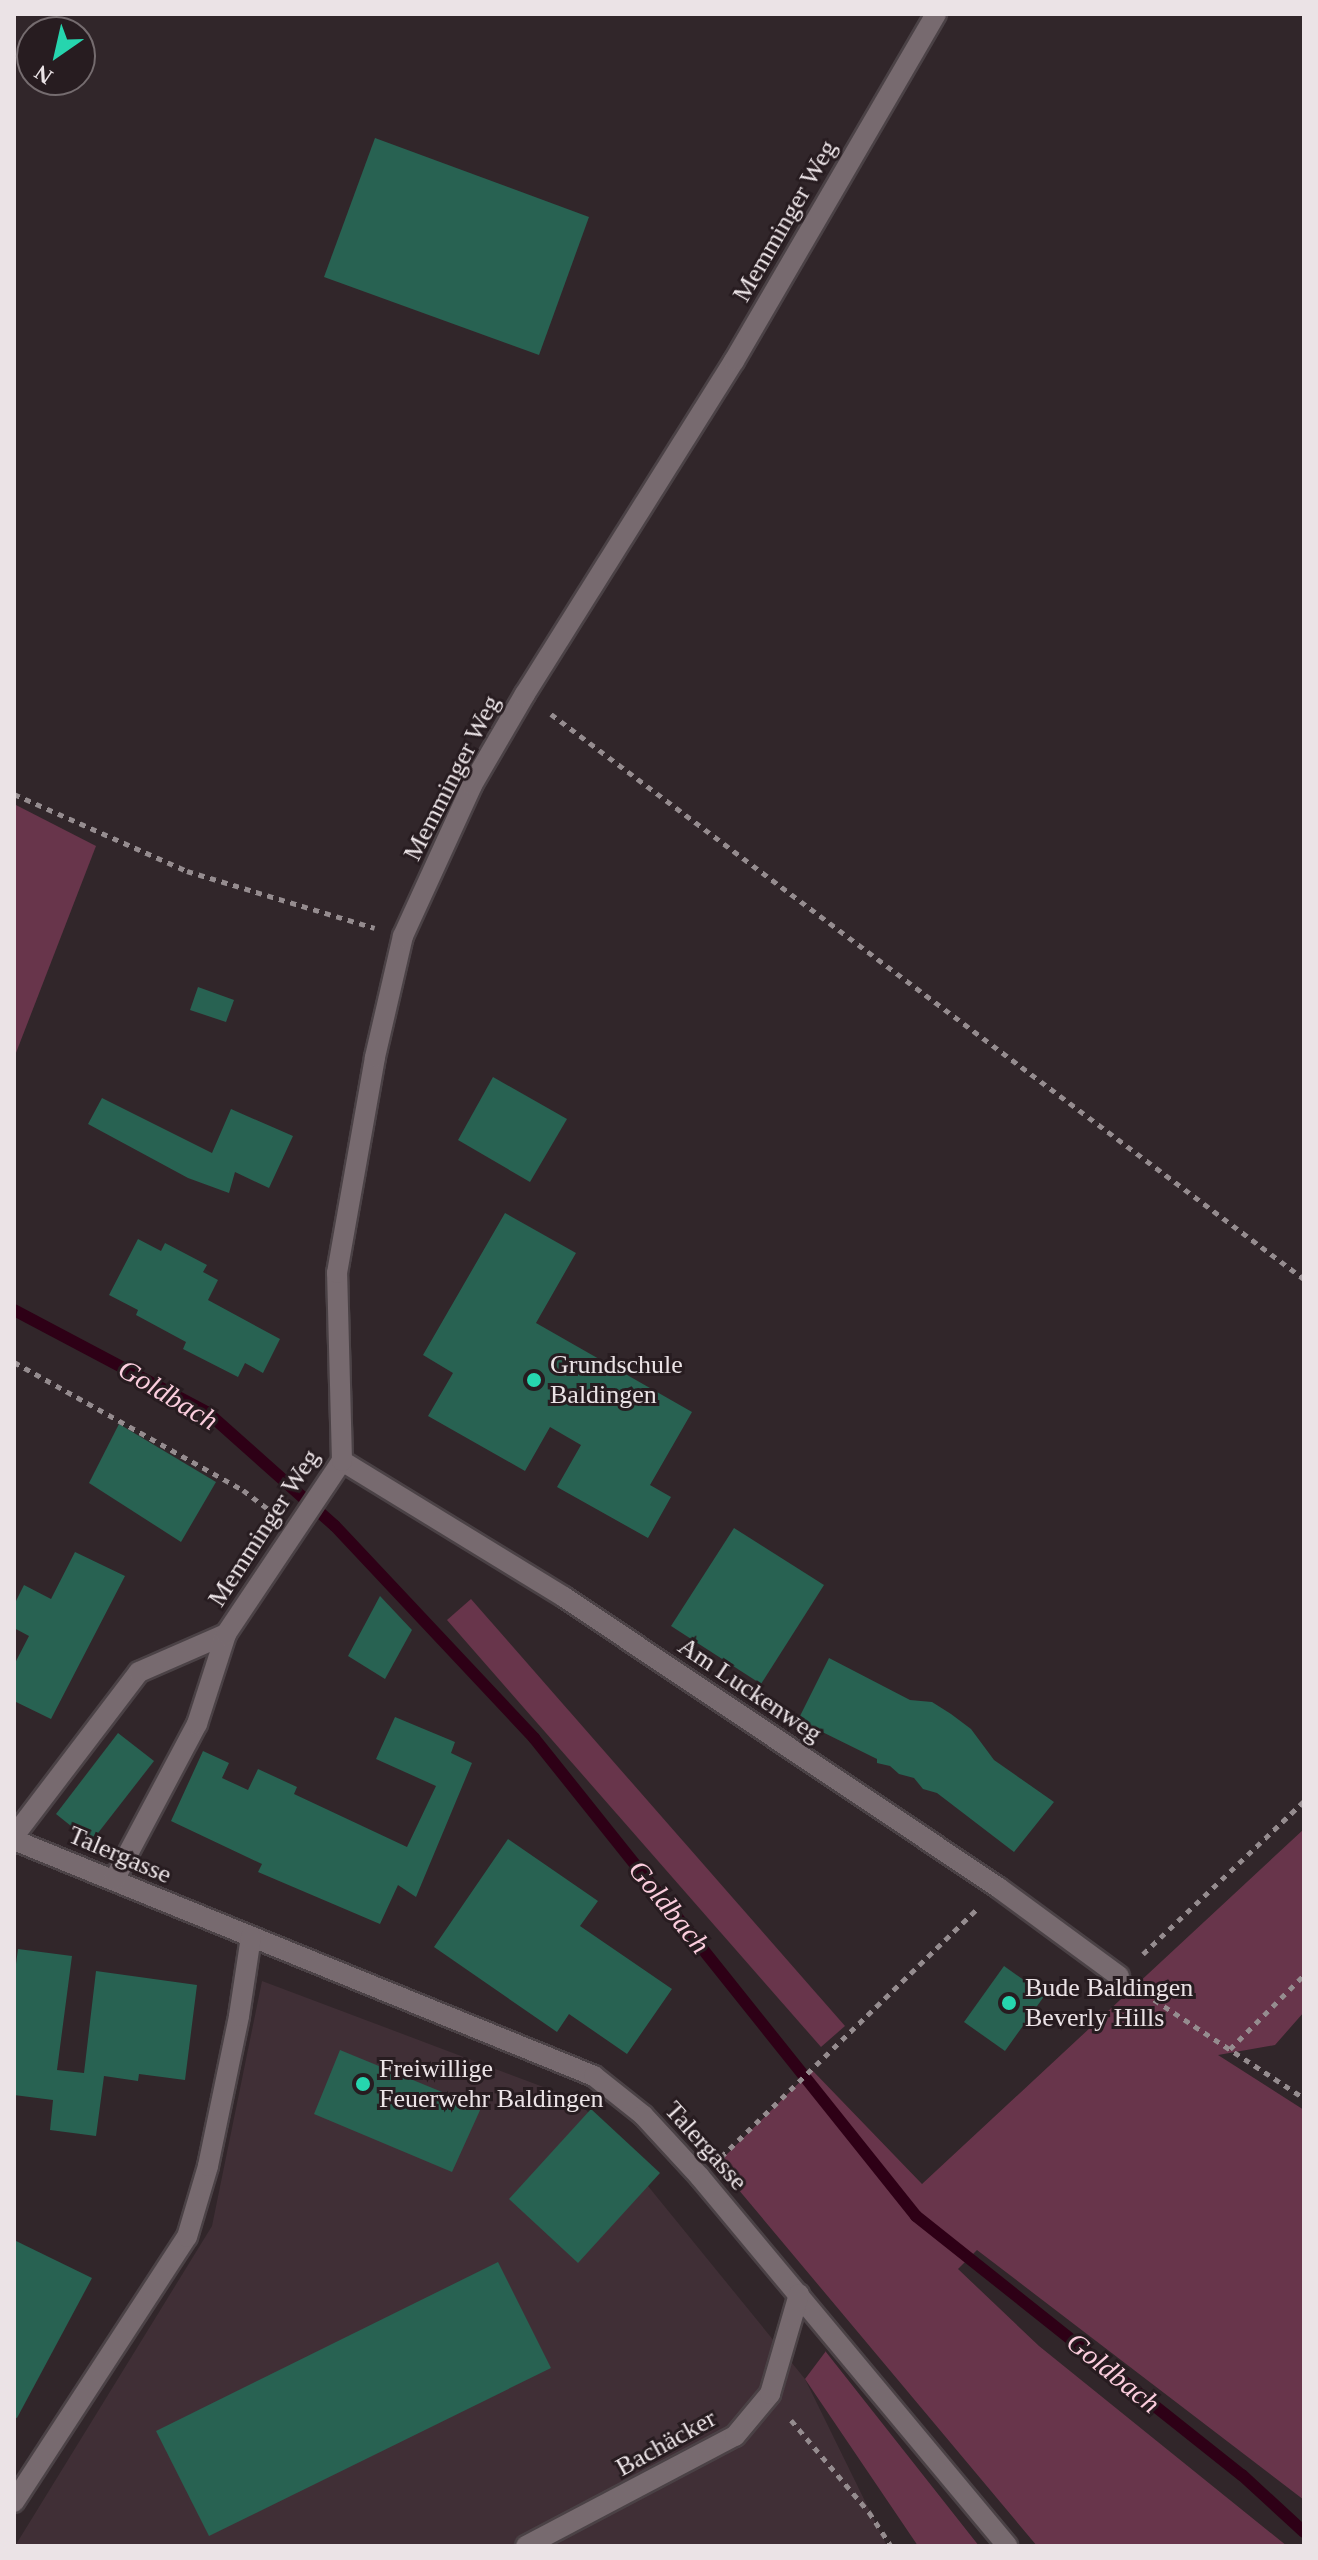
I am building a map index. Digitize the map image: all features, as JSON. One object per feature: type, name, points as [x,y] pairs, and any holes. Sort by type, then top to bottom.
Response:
[{"type":"street","name":"Memminger Weg","points":[[114,1880],[197,1724],[226,1634],[342,1461],[337,1273],[375,1057],[403,936],[472,785],[525,694],[734,361],[936,14]]},
{"type":"street","name":"Am Luckenweg","points":[[342,1461],[564,1597],[999,1888],[1119,1976]]},
{"type":"street","name":"Memminger Weg","points":[[14,1838],[139,1672],[226,1634]]},
{"type":"street","name":"Talergasse","points":[[14,1838],[594,2076],[643,2115],[700,2177],[1007,2546]]},
{"type":"street","points":[[14,2502],[187,2237],[208,2166],[239,2016],[251,1937]]},
{"type":"street","name":"Bachäcker","points":[[526,2546],[735,2436],[770,2394],[799,2294]]},
{"type":"path","points":[[525,694],[1304,1279]]},
{"type":"path","points":[[14,794],[187,871],[403,936]]},
{"type":"path","points":[[14,1362],[243,1490],[296,1530]]},
{"type":"path","points":[[1304,1801],[1119,1976],[1304,2098]]},
{"type":"path","points":[[700,2177],[999,1888]]},
{"type":"path","points":[[1230,2049],[1304,1975]]},
{"type":"path","points":[[770,2394],[869,2512],[891,2546]]},
{"type":"shaded area","points":[[14,804],[96,846],[14,1058]]},
{"type":"shaded area","points":[[471,1599],[845,2026],[821,2047],[447,1620]]},
{"type":"shaded area","points":[[1304,1829],[1304,2012],[1275,2045],[1218,2055],[1304,2110],[1304,2500],[977,2250],[958,2269],[1039,2346],[1287,2546],[1037,2546],[717,2164],[812,2070],[922,2184]]},
{"type":"shaded area","points":[[262,1981],[578,2100],[805,2379],[887,2546],[15,2546],[212,2226]]},
{"type":"shaded area","points":[[826,2351],[979,2546],[918,2546],[805,2379]]},
{"type":"building","points":[[375,138],[589,217],[539,355],[324,277]]},
{"type":"building","points":[[198,987],[234,1000],[226,1022],[190,1010]]},
{"type":"building","points":[[493,1077],[567,1119],[530,1182],[458,1140]]},
{"type":"building","points":[[102,1098],[212,1153],[231,1109],[293,1136],[269,1188],[235,1172],[229,1193],[188,1178],[88,1124]]},
{"type":"building","points":[[505,1213],[576,1253],[536,1323],[692,1412],[650,1485],[671,1497],[648,1538],[557,1487],[581,1445],[550,1427],[525,1471],[428,1416],[453,1373],[423,1355]]},
{"type":"building","points":[[138,1239],[161,1251],[165,1243],[207,1265],[203,1272],[218,1280],[208,1300],[280,1339],[263,1373],[245,1363],[238,1377],[183,1349],[186,1342],[136,1315],[138,1310],[109,1295]]},
{"type":"building","points":[[119,1424],[216,1482],[181,1542],[89,1483]]},
{"type":"building","points":[[734,1528],[824,1585],[761,1684],[671,1626]]},
{"type":"building","points":[[75,1552],[125,1576],[51,1719],[14,1701],[14,1665],[29,1636],[14,1628],[14,1605],[24,1585],[51,1599]]},
{"type":"building","points":[[380,1596],[412,1630],[385,1679],[348,1656]]},
{"type":"building","points":[[829,1658],[910,1700],[932,1702],[951,1714],[971,1729],[994,1760],[1054,1802],[1014,1852],[937,1793],[923,1789],[914,1778],[877,1763],[877,1759],[798,1720]]},
{"type":"building","points":[[395,1717],[455,1742],[451,1753],[472,1763],[416,1897],[398,1885],[380,1924],[258,1872],[262,1864],[171,1821],[203,1751],[229,1763],[222,1778],[248,1790],[258,1769],[297,1787],[294,1794],[407,1847],[436,1786],[376,1759]]},
{"type":"building","points":[[118,1733],[154,1761],[91,1842],[56,1814]]},
{"type":"building","points":[[508,1839],[598,1901],[580,1926],[672,1989],[627,2054],[569,2014],[557,2032],[434,1947]]},
{"type":"building","points":[[18,1949],[72,1956],[57,2070],[84,2073],[96,1971],[197,1985],[185,2080],[139,2074],[138,2081],[104,2076],[96,2136],[50,2130],[53,2100],[14,2095],[14,1979]]},
{"type":"building","points":[[1004,1966],[1045,1995],[1005,2051],[964,2022]]},
{"type":"building","points":[[340,2050],[481,2108],[452,2172],[314,2114]]},
{"type":"building","points":[[591,2109],[660,2173],[578,2263],[509,2199]]},
{"type":"building","points":[[14,2240],[92,2278],[17,2418],[14,2417]]},
{"type":"building","points":[[498,2262],[551,2368],[209,2536],[156,2431]]},
{"type":"waterway","name":"Goldbach","points":[[14,1310],[207,1412],[335,1526],[534,1738],[916,2216],[1242,2475],[1304,2532]]},
{"type":"place","name":"Grundschule Baldingen","points":[[534,1380]]},
{"type":"place","name":"Bude Baldingen Beverly Hills","points":[[1009,2003]]},
{"type":"place","name":"Freiwillige Feuerwehr Baldingen","points":[[363,2084]]}]
